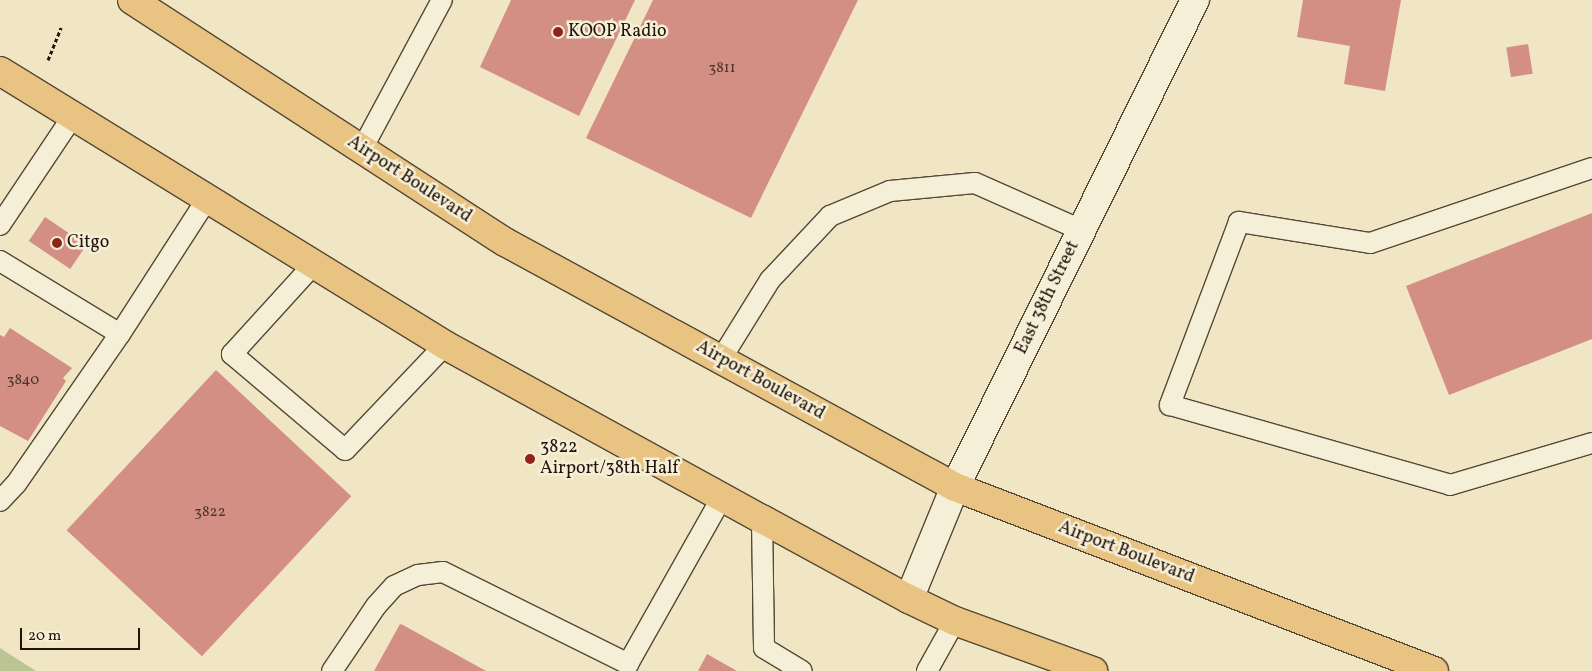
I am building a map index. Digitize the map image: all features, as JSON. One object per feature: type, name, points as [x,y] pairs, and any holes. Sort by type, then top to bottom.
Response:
[{"type":"main road","name":"Airport Boulevard","points":[[132,0],[506,242],[955,487],[1434,671]]},
{"type":"main road","points":[[0,71],[445,345],[909,599],[954,621],[1092,671]]},
{"type":"street","name":"East 38th Street","points":[[909,599],[955,487],[1194,0]]},
{"type":"lane","points":[[362,149],[442,0]]},
{"type":"lane","points":[[0,225],[73,116]]},
{"type":"lane","points":[[1592,168],[1370,243],[1239,222],[1170,405],[1450,485],[1592,443]]},
{"type":"lane","points":[[721,359],[770,280],[830,216],[890,191],[975,183],[1081,230]]},
{"type":"lane","points":[[0,500],[16,484],[120,334],[207,199]]},
{"type":"lane","points":[[0,260],[120,334]]},
{"type":"lane","points":[[314,264],[232,354],[345,450],[445,345]]},
{"type":"lane","points":[[332,671],[376,606],[394,586],[418,575],[442,572],[628,664],[722,497]]},
{"type":"lane","points":[[762,519],[764,648],[802,671]]},
{"type":"lane","points":[[927,671],[954,621]]},
{"type":"path","points":[[46,64],[62,28]]},
{"type":"green space","points":[[0,648],[36,671],[0,671]]},
{"type":"building","name":"KOOP Radio","points":[[511,0],[635,0],[579,116],[480,67]]},
{"type":"building","points":[[653,0],[858,0],[751,218],[586,138]]},
{"type":"building","points":[[1303,0],[1401,0],[1385,91],[1344,84],[1350,46],[1297,37]]},
{"type":"building","points":[[1528,44],[1533,74],[1511,77],[1506,47]]},
{"type":"building","points":[[1592,213],[1592,339],[1449,395],[1406,286]]},
{"type":"building","name":"Citgo","points":[[45,217],[86,245],[70,269],[29,241]]},
{"type":"building","points":[[10,328],[72,368],[63,378],[66,381],[28,441],[0,426],[0,335],[4,337]]},
{"type":"building","points":[[216,370],[351,496],[202,656],[67,530]]},
{"type":"building","points":[[400,624],[403,625],[486,671],[374,671]]},
{"type":"building","points":[[707,654],[737,671],[698,671]]},
{"type":"place","name":"KOOP Radio","points":[[558,32]]},
{"type":"place","name":"Citgo","points":[[57,243]]},
{"type":"place","name":"3822 Airport/38th Half","points":[[530,459]]}]
